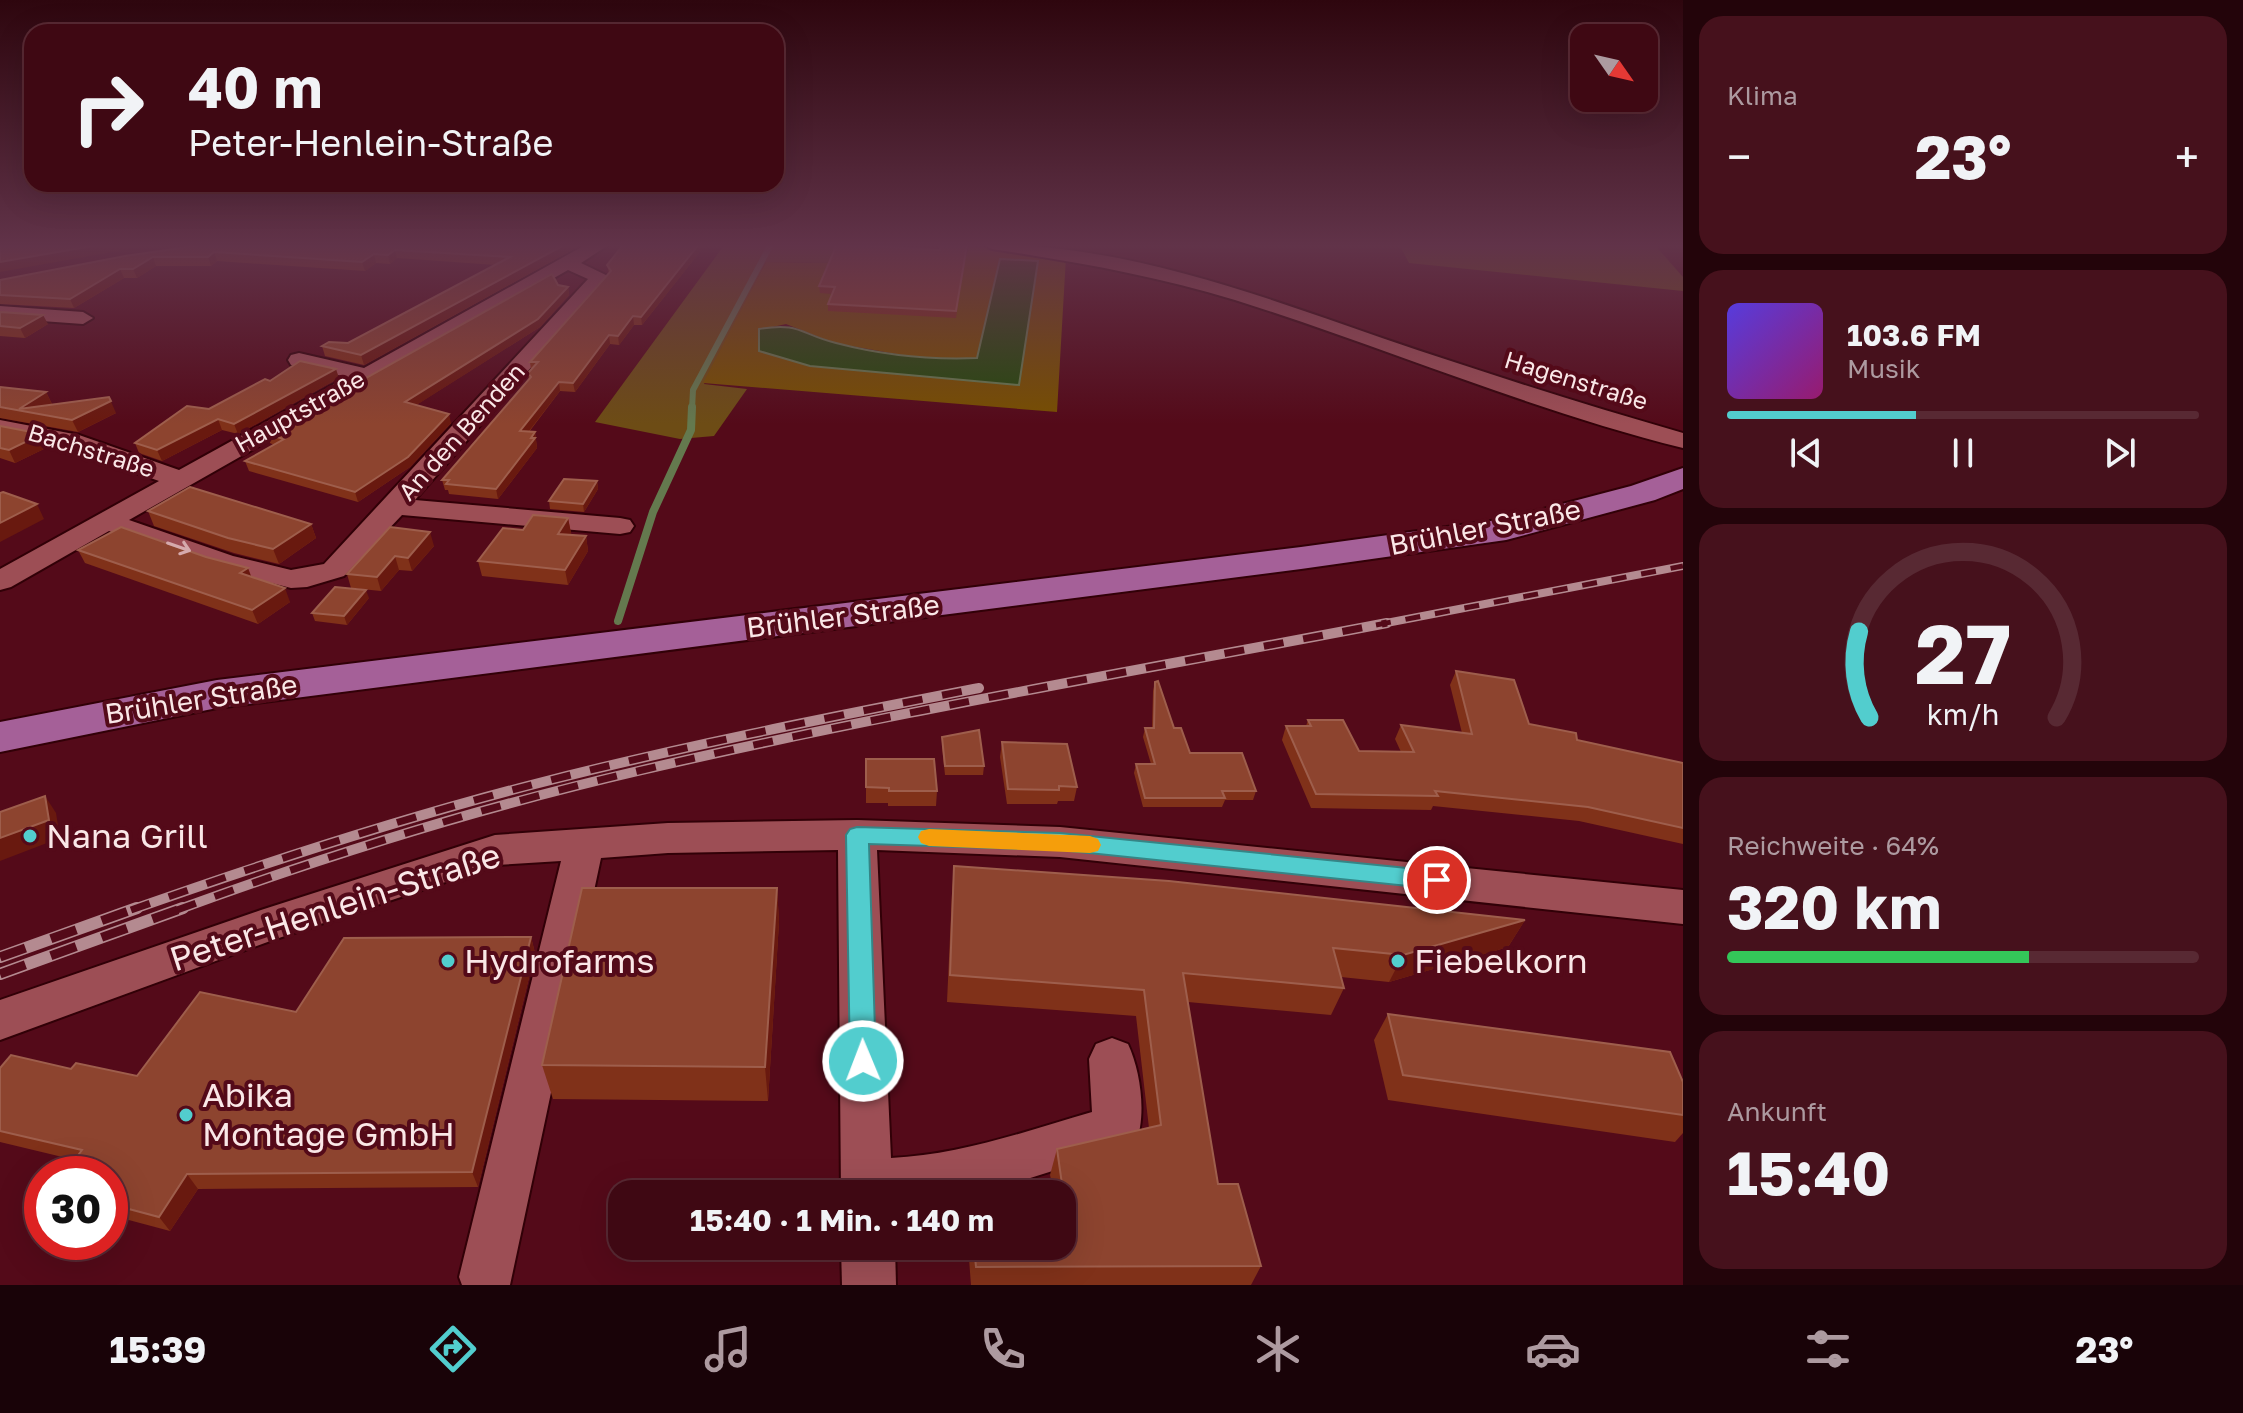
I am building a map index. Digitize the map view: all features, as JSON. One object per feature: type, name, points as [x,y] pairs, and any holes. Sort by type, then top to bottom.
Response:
[{"type":"main road","name":"Brühler Straße","points":[[0,737],[121,711],[248,690],[1285,560],[1506,529],[1643,493],[1683,478]]},
{"type":"street","name":"Hauptstraße","points":[[0,581],[493,304]]},
{"type":"street","name":"An den Benden","points":[[106,521],[223,562],[291,579],[334,570],[576,304]]},
{"type":"street","name":"Hagenstraße","points":[[1265,304],[1547,402],[1683,441]]},
{"type":"street","points":[[0,312],[83,318]]},
{"type":"street","points":[[299,360],[367,375]]},
{"type":"street","name":"Bachstraße","points":[[0,427],[37,431],[103,450],[181,480]]},
{"type":"street","name":"An den Benden","points":[[395,506],[620,526]]},
{"type":"street","points":[[857,835],[866,1180]]},
{"type":"street","name":"Peter-Henlein-Straße","points":[[0,1020],[261,927],[495,850],[683,837],[857,835],[1060,842],[1683,907]]},
{"type":"street","points":[[486,1277],[584,845]]},
{"type":"street","points":[[930,1180],[992,1166],[1118,1128],[1112,1059]]},
{"type":"street","points":[[868,1260],[869,1285]]},
{"type":"shaded area","points":[[681,304],[745,304],[704,384],[747,389],[714,436],[680,439],[595,422]]},
{"type":"shaded area","points":[[744,304],[1063,304],[1057,412],[703,383]],"holes":[[[786,324],[834,343],[925,359],[977,358],[1019,385],[810,366],[759,330]]]},
{"type":"shaded area","points":[[990,304],[1031,304],[1019,385],[810,366],[759,351],[759,329],[792,328],[824,340],[888,354],[977,358]]},
{"type":"building","points":[[422,304],[455,304],[361,355],[322,346],[329,342],[348,343]]},
{"type":"building","points":[[498,304],[552,304],[538,319],[405,402],[449,414],[408,457],[355,492],[245,461],[284,439],[266,434]]},
{"type":"building","points":[[582,304],[651,304],[641,317],[633,316],[618,336],[609,335],[573,383],[559,382],[520,431],[535,432],[531,438],[535,438],[496,489],[446,484],[449,480],[442,480],[531,377],[528,373],[538,362],[530,362]]},
{"type":"building","points":[[828,304],[957,304],[956,311]]},
{"type":"building","points":[[0,312],[43,315],[20,328],[0,326]]},
{"type":"building","points":[[300,361],[336,369],[234,424],[218,419],[157,450],[135,443],[187,406],[209,409],[265,379],[270,381]]},
{"type":"building","points":[[0,387],[46,392],[19,409],[109,397],[111,401],[72,420],[0,407]]},
{"type":"building","points":[[0,426],[42,434],[9,450],[0,448]]},
{"type":"building","points":[[564,479],[597,481],[583,504],[549,501]]},
{"type":"building","points":[[190,487],[311,524],[273,549],[228,538],[148,511]]},
{"type":"building","points":[[0,493],[37,504],[0,523]]},
{"type":"building","points":[[533,515],[568,518],[558,534],[586,536],[565,570],[478,561],[503,528],[523,530]]},
{"type":"building","points":[[121,527],[206,557],[248,568],[240,573],[285,588],[252,610],[78,550]]},
{"type":"building","points":[[390,527],[430,532],[408,558],[395,556],[377,577],[347,574]]},
{"type":"building","points":[[335,587],[366,590],[344,616],[312,613]]},
{"type":"building","points":[[1456,671],[1514,680],[1529,724],[1576,733],[1577,740],[1683,763],[1683,828],[1588,807],[1435,791],[1438,796],[1316,794],[1286,726],[1311,726],[1308,720],[1343,720],[1359,751],[1414,752],[1401,725],[1472,734]]},
{"type":"building","points":[[1158,681],[1174,728],[1181,728],[1190,753],[1242,753],[1256,791],[1222,791],[1225,798],[1145,798],[1136,764],[1155,764],[1145,728],[1154,728],[1155,682]]},
{"type":"building","points":[[979,730],[984,766],[945,766],[942,737]]},
{"type":"building","points":[[1002,742],[1067,744],[1077,787],[1059,786],[1059,790],[1008,789]]},
{"type":"building","points":[[866,759],[934,759],[937,791],[889,791],[889,788],[866,787]]},
{"type":"building","points":[[45,796],[49,820],[0,838],[0,812]]},
{"type":"building","points":[[954,866],[1169,881],[1525,920],[1403,955],[1333,948],[1344,988],[1183,973],[1218,1184],[1238,1184],[1261,1266],[976,1267],[975,1260],[1076,1260],[1076,1180],[1061,1180],[1057,1149],[1161,1125],[1144,990],[950,975]]},
{"type":"building","points":[[582,888],[777,888],[765,1067],[542,1065]]},
{"type":"building","points":[[531,937],[472,1172],[187,1174],[159,1217],[128,1209],[128,1156],[78,1156],[82,1150],[0,1131],[0,1068],[11,1055],[71,1069],[76,1063],[137,1076],[200,992],[296,1012],[344,938]]},
{"type":"building","points":[[1388,1014],[1670,1052],[1683,1082],[1683,1115],[1403,1075]]},
{"type":"waterway","points":[[692,409],[693,390],[739,304]]},
{"type":"waterway","points":[[618,621],[653,512],[691,430],[692,407]]},
{"type":"railway","points":[[1376,625],[1683,566]]},
{"type":"railway","points":[[177,910],[406,833],[638,771],[918,711],[1387,623]]},
{"type":"railway","points":[[131,910],[332,842],[535,784],[701,745],[979,688]]},
{"type":"railway","points":[[0,957],[137,908]]},
{"type":"railway","points":[[0,974],[183,908]]},
{"type":"slow traffic","points":[[929,837],[1090,845]]},
{"type":"place","name":"Nana Grill","points":[[30,836]]},
{"type":"place","name":"Hydrofarms","points":[[448,961]]},
{"type":"place","name":"Fiebelkorn","points":[[1398,961]]},
{"type":"place","name":"Abika Montage GmbH","points":[[186,1115]]},
{"type":"route","points":[[863,1061],[857,835],[1060,842],[1437,880]]}]
